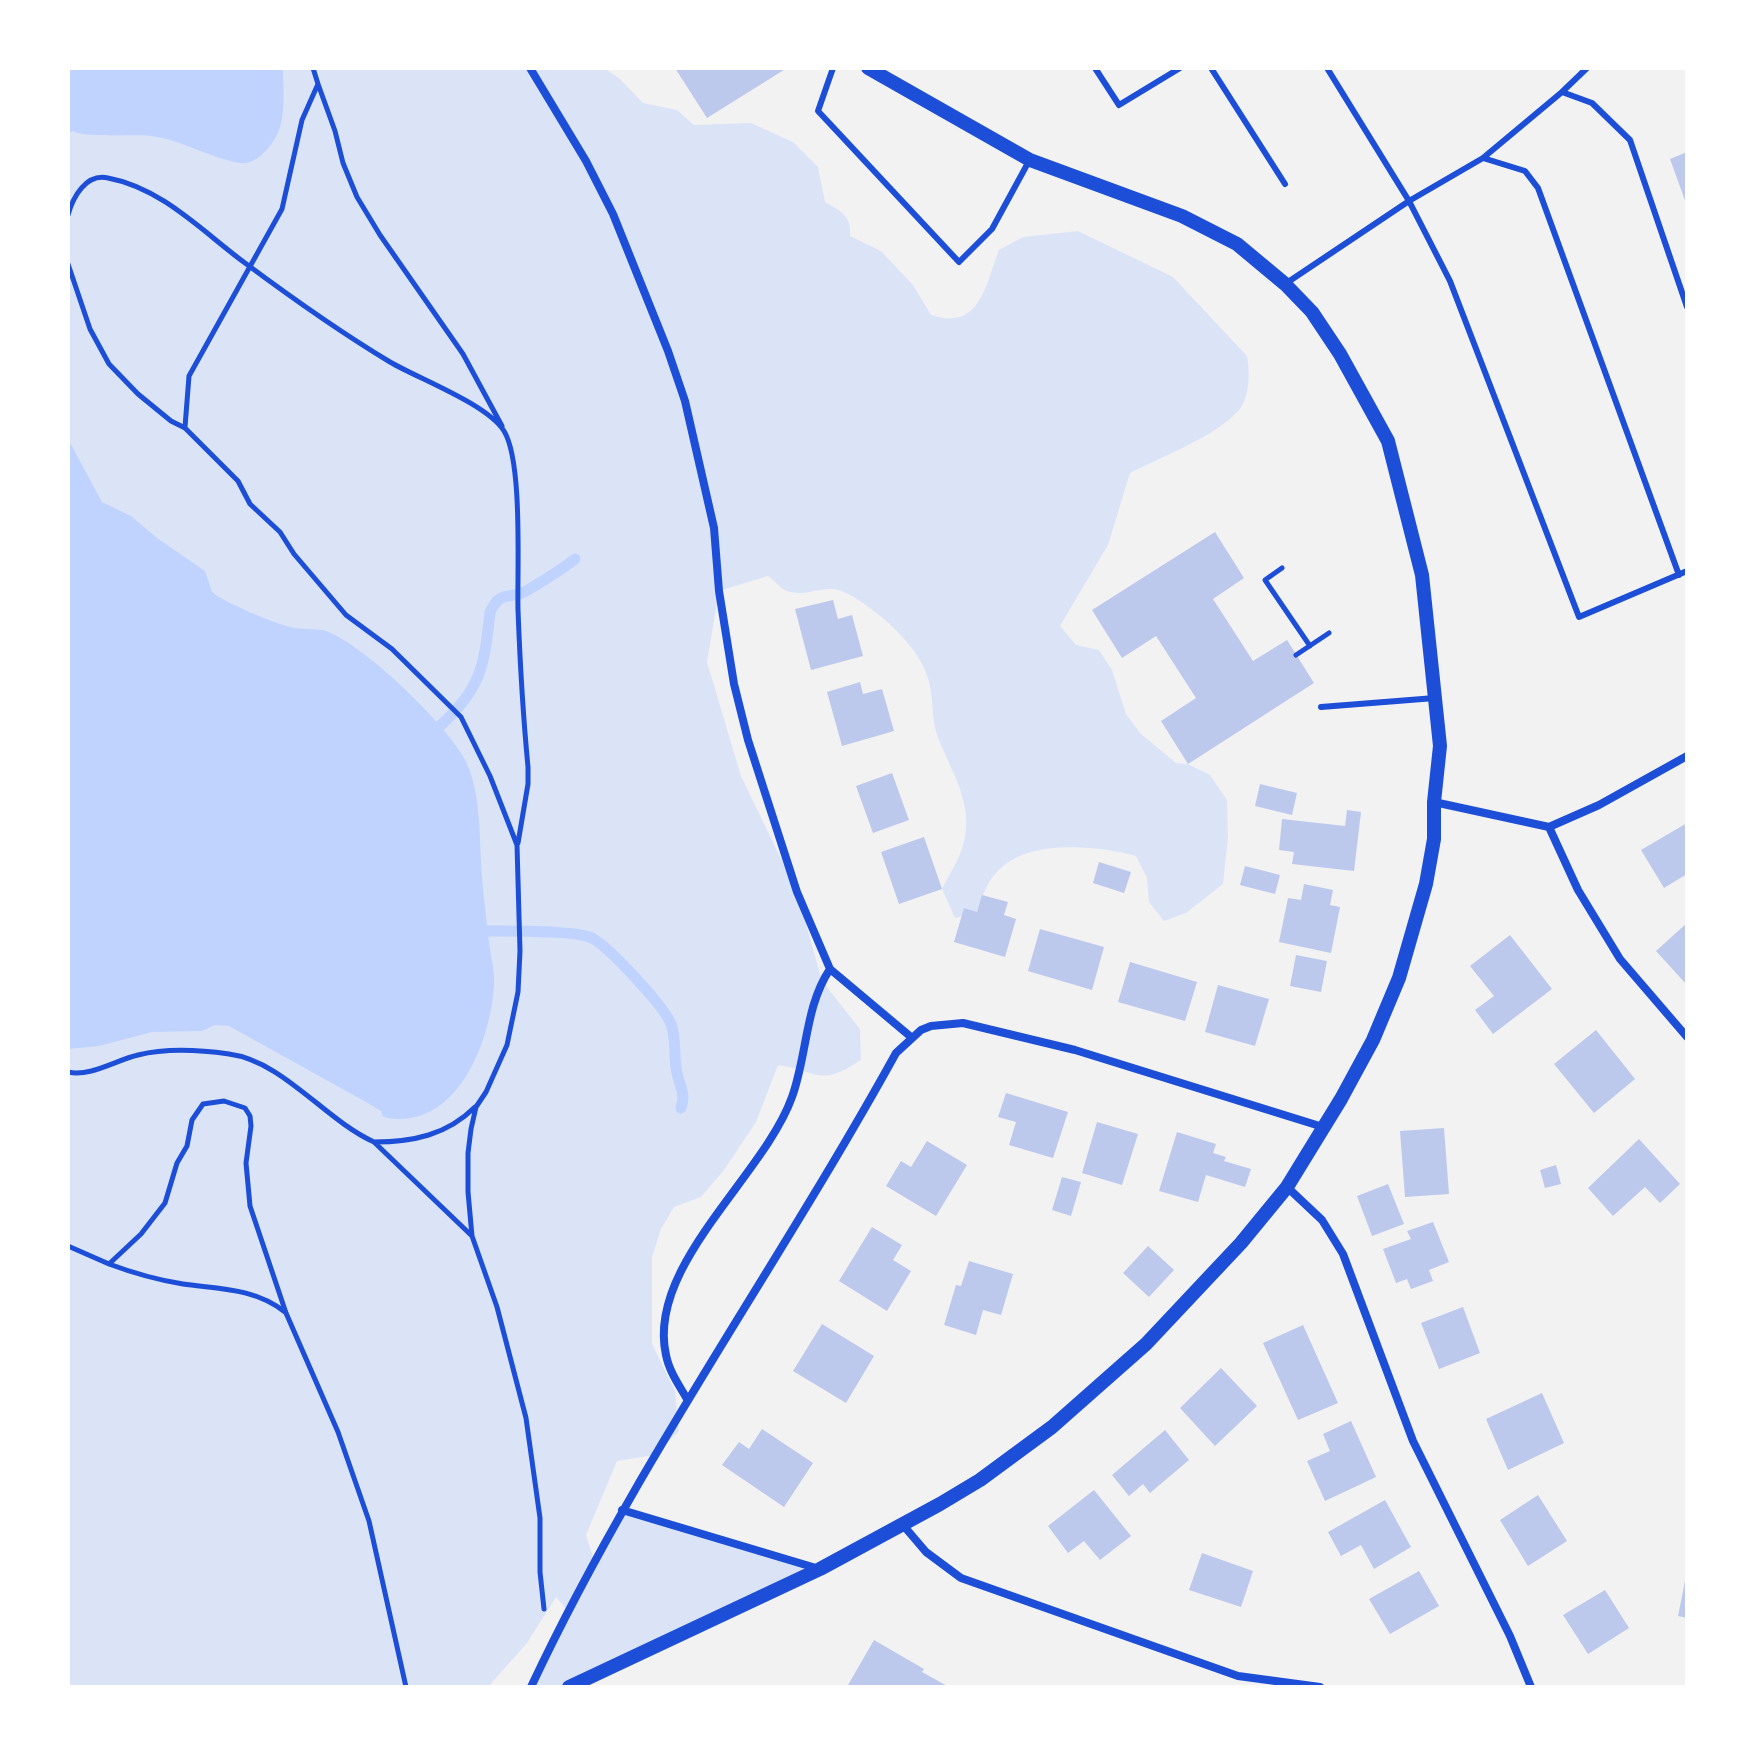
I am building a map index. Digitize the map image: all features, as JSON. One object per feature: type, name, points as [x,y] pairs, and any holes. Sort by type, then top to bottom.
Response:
[{"type":"street","points":[[530,68],[586,161],[613,214],[685,401],[714,528],[724,629],[748,740],[797,892],[830,969],[911,1037]]},
{"type":"street","points":[[569,1687],[820,1569],[903,1525],[980,1480],[1100,1388],[1192,1297],[1287,1187],[1373,1040],[1402,968],[1434,839],[1440,746],[1422,575],[1388,441],[1340,354],[1312,312],[1285,284],[1237,244],[1182,216],[1030,160],[868,68]]},
{"type":"street","points":[[1434,802],[1549,827],[1599,805],[1687,756]]},
{"type":"street","points":[[1549,827],[1578,890],[1620,959],[1687,1037]]},
{"type":"street","points":[[687,1399],[669,1367],[665,1353],[665,1323],[670,1300],[698,1239],[748,1174],[792,1099],[817,994],[830,969]]},
{"type":"street","points":[[531,1687],[622,1510],[687,1399],[769,1270],[896,1053],[911,1037],[931,1026],[963,1023],[1075,1050],[1323,1127]]},
{"type":"street","points":[[1287,1187],[1322,1220],[1343,1254],[1413,1441],[1510,1636],[1531,1687]]},
{"type":"street","points":[[622,1510],[820,1569]]},
{"type":"street","points":[[903,1525],[926,1552],[961,1578],[1238,1676],[1320,1687]]},
{"type":"street","points":[[1236,1687],[1238,1676]]},
{"type":"lane","points":[[833,68],[818,111],[959,262],[992,229],[1030,160]]},
{"type":"lane","points":[[1095,68],[1119,105],[1180,68]]},
{"type":"lane","points":[[1211,68],[1285,184]]},
{"type":"lane","points":[[1327,68],[1409,201],[1450,281],[1579,617],[1687,571]]},
{"type":"lane","points":[[1285,284],[1409,201],[1483,158],[1587,68]]},
{"type":"lane","points":[[1562,92],[1592,103],[1630,140],[1687,307]]},
{"type":"lane","points":[[1483,158],[1525,171],[1538,188],[1679,575]]},
{"type":"lane","points":[[1321,707],[1435,698]]},
{"type":"path","points":[[313,68],[357,197],[486,393],[503,429],[513,464],[528,784],[517,845],[518,992],[507,1045],[476,1107],[438,1133],[404,1141],[374,1142]]},
{"type":"path","points":[[185,428],[189,376],[282,209],[302,120],[318,84]]},
{"type":"path","points":[[68,215],[74,198],[85,184],[106,177],[141,189],[169,204],[335,327],[390,362],[461,399],[503,429]]},
{"type":"path","points":[[68,264],[90,329],[109,364],[148,403],[185,428],[238,481],[246,499],[280,532],[294,554],[346,615],[392,649],[461,717],[490,776],[517,845]]},
{"type":"path","points":[[1282,568],[1265,580],[1310,646]]},
{"type":"path","points":[[1296,655],[1329,633]]},
{"type":"path","points":[[68,1072],[86,1072],[153,1052],[232,1054],[270,1070],[357,1134],[374,1142],[472,1236]]},
{"type":"path","points":[[109,1264],[141,1234],[165,1203],[197,1111],[203,1104],[212,1101],[238,1104],[250,1116],[246,1163],[250,1206],[286,1313],[338,1432],[364,1506],[385,1585],[406,1687]]},
{"type":"path","points":[[476,1107],[468,1153],[472,1236],[501,1318],[526,1418],[540,1518],[544,1616],[555,1636]]},
{"type":"path","points":[[68,1246],[130,1272],[179,1284],[252,1294],[286,1313]]},
{"type":"shaded area","points":[[68,68],[604,68],[620,79],[643,103],[677,110],[694,125],[751,123],[793,142],[818,167],[825,202],[847,219],[850,236],[881,251],[913,285],[931,315],[960,317],[970,311],[984,291],[999,250],[1023,237],[1078,231],[1173,277],[1247,356],[1247,391],[1243,405],[1229,420],[1203,437],[1130,473],[1108,545],[1060,626],[1076,645],[1099,650],[1112,670],[1126,714],[1140,733],[1176,763],[1188,764],[1210,775],[1227,800],[1228,837],[1223,884],[1186,913],[1164,921],[1149,902],[1147,878],[1136,856],[1066,847],[1030,852],[1014,859],[992,877],[977,912],[955,918],[942,889],[963,845],[966,830],[964,802],[937,735],[926,672],[910,646],[876,613],[842,591],[826,589],[796,593],[785,590],[768,576],[719,591],[707,662],[741,776],[797,892],[822,981],[860,1029],[861,1060],[827,1075],[778,1065],[756,1122],[724,1170],[701,1197],[674,1207],[661,1229],[652,1257],[652,1344],[675,1391],[679,1431],[655,1455],[617,1461],[586,1535],[594,1560],[622,1510],[820,1569],[569,1687],[531,1687],[566,1609],[556,1597],[527,1643],[488,1687],[68,1687]]},
{"type":"water","points":[[68,68],[283,68],[281,123],[276,137],[266,150],[247,163],[229,161],[151,136],[68,133]]},
{"type":"water","points":[[68,439],[102,502],[131,516],[205,571],[212,592],[272,621],[294,628],[326,631],[342,639],[402,686],[439,725],[464,758],[477,800],[494,986],[485,1033],[476,1057],[449,1098],[431,1111],[409,1118],[383,1117],[381,1111],[366,1102],[229,1026],[215,1025],[202,1031],[152,1032],[99,1046],[68,1049]]},
{"type":"building","points":[[675,68],[787,68],[707,118]]},
{"type":"building","points":[[1687,152],[1687,206],[1670,159]]},
{"type":"building","points":[[1215,532],[1244,578],[1213,599],[1253,661],[1287,640],[1314,683],[1188,764],[1161,721],[1196,698],[1156,636],[1122,658],[1092,610]]},
{"type":"building","points":[[833,600],[838,619],[852,615],[863,656],[811,670],[795,609]]},
{"type":"building","points":[[860,682],[863,694],[882,689],[894,731],[842,746],[827,692]]},
{"type":"building","points":[[892,773],[909,820],[873,833],[856,786]]},
{"type":"building","points":[[1260,784],[1297,793],[1292,815],[1255,806]]},
{"type":"building","points":[[1347,810],[1361,812],[1354,871],[1292,864],[1294,852],[1279,850],[1282,819],[1345,826]]},
{"type":"building","points":[[1687,823],[1687,874],[1664,888],[1641,850]]},
{"type":"building","points":[[924,837],[942,889],[899,904],[881,852]]},
{"type":"building","points":[[1099,862],[1131,872],[1124,893],[1093,883]]},
{"type":"building","points":[[1245,866],[1280,875],[1275,894],[1240,885]]},
{"type":"building","points":[[1304,884],[1333,890],[1330,905],[1340,907],[1331,953],[1279,942],[1288,898],[1301,900]]},
{"type":"building","points":[[982,895],[1008,902],[1004,915],[1016,919],[1005,957],[954,942],[964,908],[977,912]]},
{"type":"building","points":[[1687,923],[1687,985],[1656,951]]},
{"type":"building","points":[[1040,929],[1104,947],[1092,990],[1028,971]]},
{"type":"building","points":[[1510,935],[1552,989],[1493,1034],[1475,1010],[1494,996],[1470,966]]},
{"type":"building","points":[[1296,955],[1327,961],[1321,992],[1290,986]]},
{"type":"building","points":[[1130,962],[1197,982],[1185,1021],[1118,1002]]},
{"type":"building","points":[[1218,985],[1269,999],[1255,1046],[1205,1032]]},
{"type":"building","points":[[1596,1030],[1635,1079],[1594,1113],[1554,1064]]},
{"type":"building","points":[[1006,1093],[1068,1112],[1053,1158],[1009,1145],[1016,1122],[998,1117]]},
{"type":"building","points":[[1097,1122],[1138,1134],[1122,1185],[1082,1173]]},
{"type":"building","points":[[1444,1128],[1449,1194],[1405,1197],[1400,1131]]},
{"type":"building","points":[[1177,1132],[1216,1144],[1213,1153],[1226,1157],[1224,1161],[1251,1169],[1245,1187],[1206,1175],[1198,1202],[1159,1191]]},
{"type":"building","points":[[1639,1139],[1680,1184],[1660,1203],[1645,1187],[1613,1216],[1588,1188]]},
{"type":"building","points":[[927,1141],[967,1165],[936,1216],[886,1186],[901,1161],[911,1167]]},
{"type":"building","points":[[1556,1165],[1561,1184],[1545,1188],[1540,1170]]},
{"type":"building","points":[[1062,1177],[1081,1182],[1071,1216],[1052,1210]]},
{"type":"building","points":[[1388,1184],[1404,1224],[1372,1236],[1357,1196]]},
{"type":"building","points":[[1433,1222],[1449,1262],[1429,1270],[1433,1281],[1411,1289],[1407,1279],[1396,1283],[1383,1249],[1411,1239],[1407,1231]]},
{"type":"building","points":[[872,1227],[902,1245],[893,1260],[911,1271],[887,1311],[839,1281]]},
{"type":"building","points":[[1148,1246],[1174,1270],[1149,1297],[1123,1273]]},
{"type":"building","points":[[969,1261],[1013,1274],[1001,1315],[983,1310],[976,1335],[944,1325],[956,1285],[961,1286]]},
{"type":"building","points":[[1463,1307],[1480,1353],[1439,1369],[1421,1323]]},
{"type":"building","points":[[822,1324],[874,1356],[846,1403],[793,1371]]},
{"type":"building","points":[[1303,1325],[1338,1403],[1298,1420],[1263,1343]]},
{"type":"building","points":[[1221,1368],[1257,1406],[1215,1446],[1180,1408]]},
{"type":"building","points":[[1542,1393],[1564,1443],[1508,1470],[1486,1419]]},
{"type":"building","points":[[1351,1421],[1376,1477],[1325,1501],[1307,1461],[1330,1451],[1323,1434]]},
{"type":"building","points":[[762,1429],[813,1463],[784,1507],[722,1465],[739,1442],[749,1449]]},
{"type":"building","points":[[1165,1430],[1189,1460],[1150,1493],[1143,1484],[1129,1496],[1112,1475]]},
{"type":"building","points":[[1094,1490],[1131,1536],[1100,1560],[1084,1541],[1068,1553],[1048,1526]]},
{"type":"building","points":[[1538,1495],[1567,1541],[1528,1566],[1500,1520]]},
{"type":"building","points":[[1385,1500],[1411,1547],[1374,1569],[1361,1545],[1341,1556],[1328,1532]]},
{"type":"building","points":[[1202,1553],[1253,1571],[1241,1607],[1189,1590]]},
{"type":"building","points":[[1419,1571],[1439,1606],[1390,1634],[1369,1599]]},
{"type":"building","points":[[1687,1576],[1687,1618],[1678,1616]]},
{"type":"building","points":[[1605,1590],[1629,1628],[1588,1654],[1563,1615]]},
{"type":"building","points":[[874,1640],[924,1669],[922,1672],[949,1687],[848,1685]]},
{"type":"waterway","points":[[440,726],[473,687],[483,662],[490,612],[498,600],[526,591],[575,559]]},
{"type":"waterway","points":[[488,931],[584,935],[623,964],[671,1024],[683,1094],[681,1108]]}]
